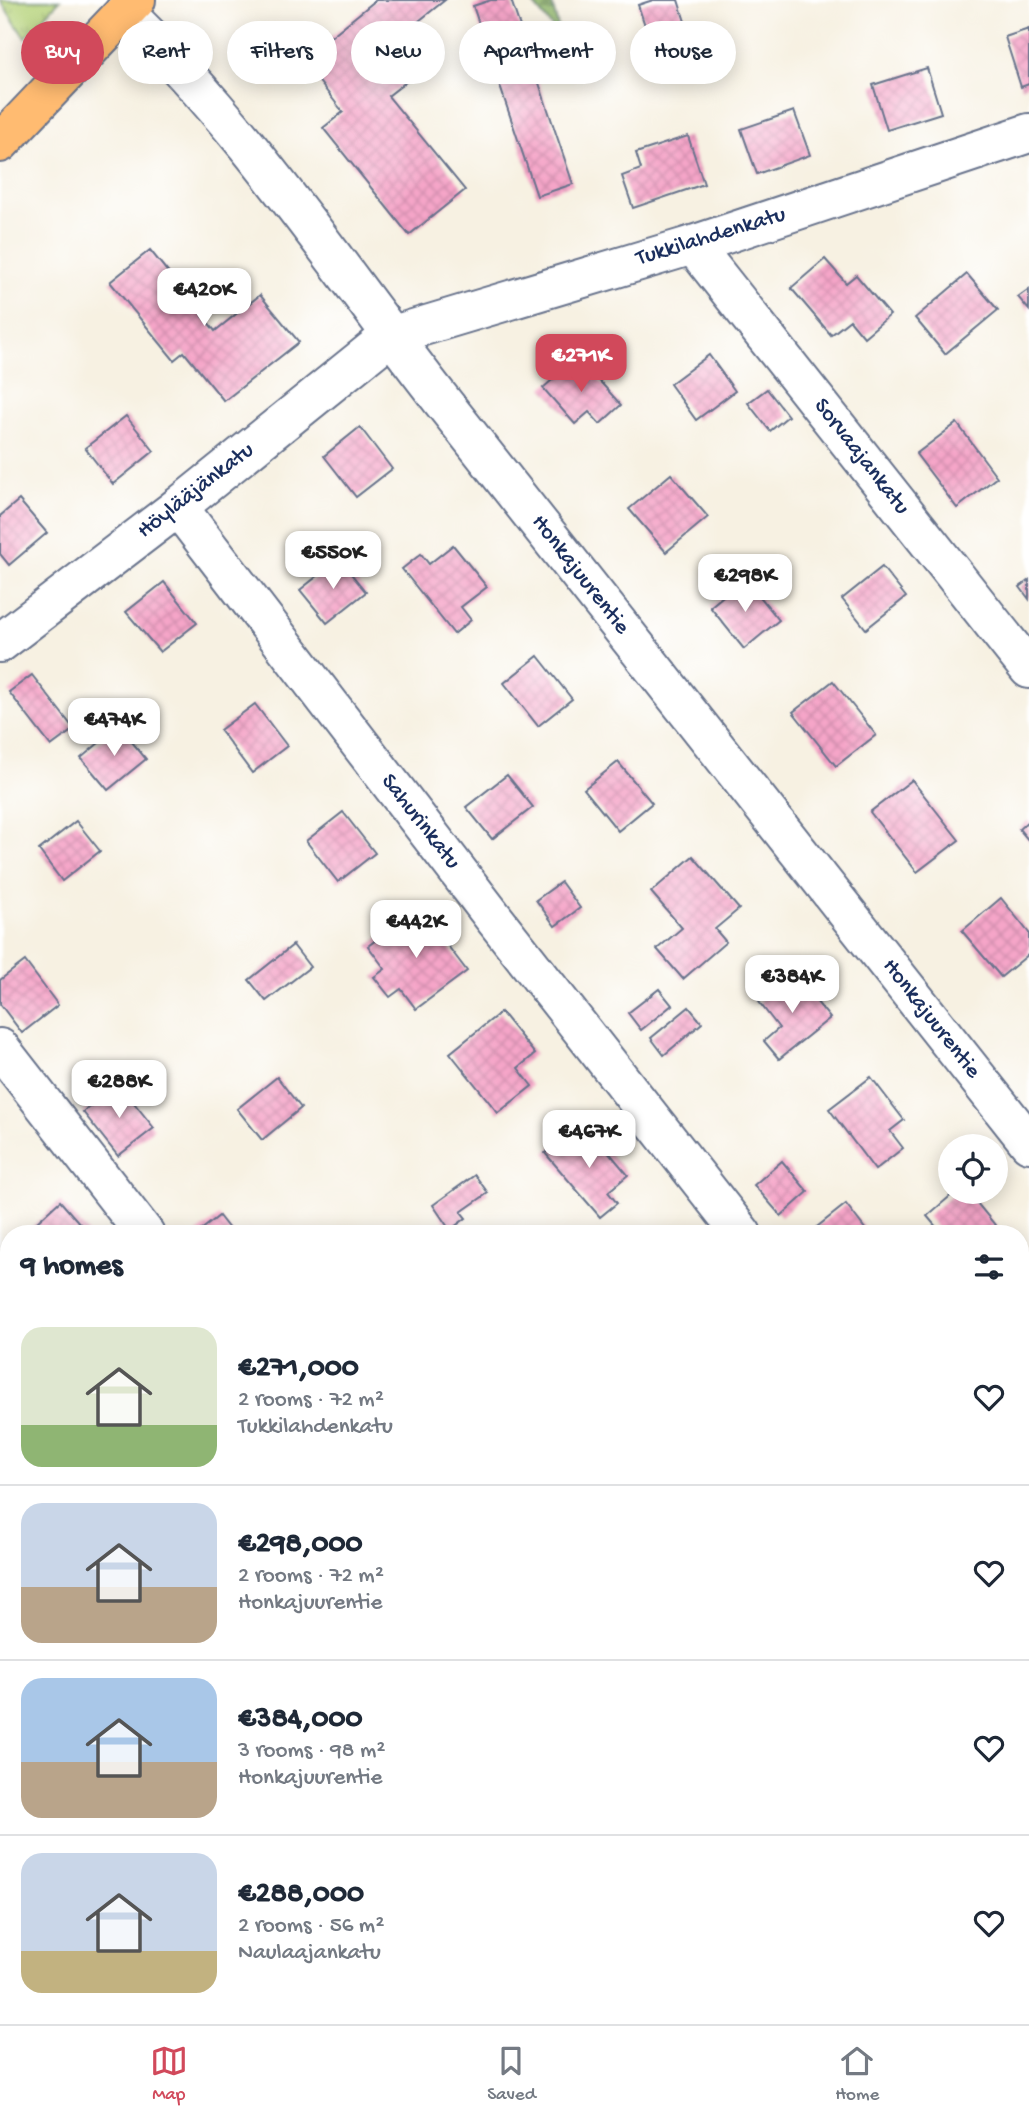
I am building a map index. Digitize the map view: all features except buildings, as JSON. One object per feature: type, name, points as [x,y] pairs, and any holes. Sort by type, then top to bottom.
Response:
[{"type":"main road","points":[[0,143],[130,6]]},
{"type":"street","name":"Honkajuurentie","points":[[130,6],[160,46],[255,156],[390,336],[1029,1143]]},
{"type":"street","name":"Tukkilahdenkatu","points":[[390,336],[693,245],[1029,133]]},
{"type":"street","name":"Sorvaajankatu","points":[[693,245],[1029,669]]},
{"type":"street","name":"Höylääjänkatu","points":[[0,643],[178,507],[390,336]]},
{"type":"street","name":"Sahurinkatu","points":[[178,507],[492,917],[735,1225]]},
{"type":"street","points":[[0,1048],[138,1225]]},
{"type":"green space","points":[[0,0],[60,0],[41,21],[21,21],[21,32]]},
{"type":"green space","points":[[530,0],[551,0],[557,21],[547,21]]}]
